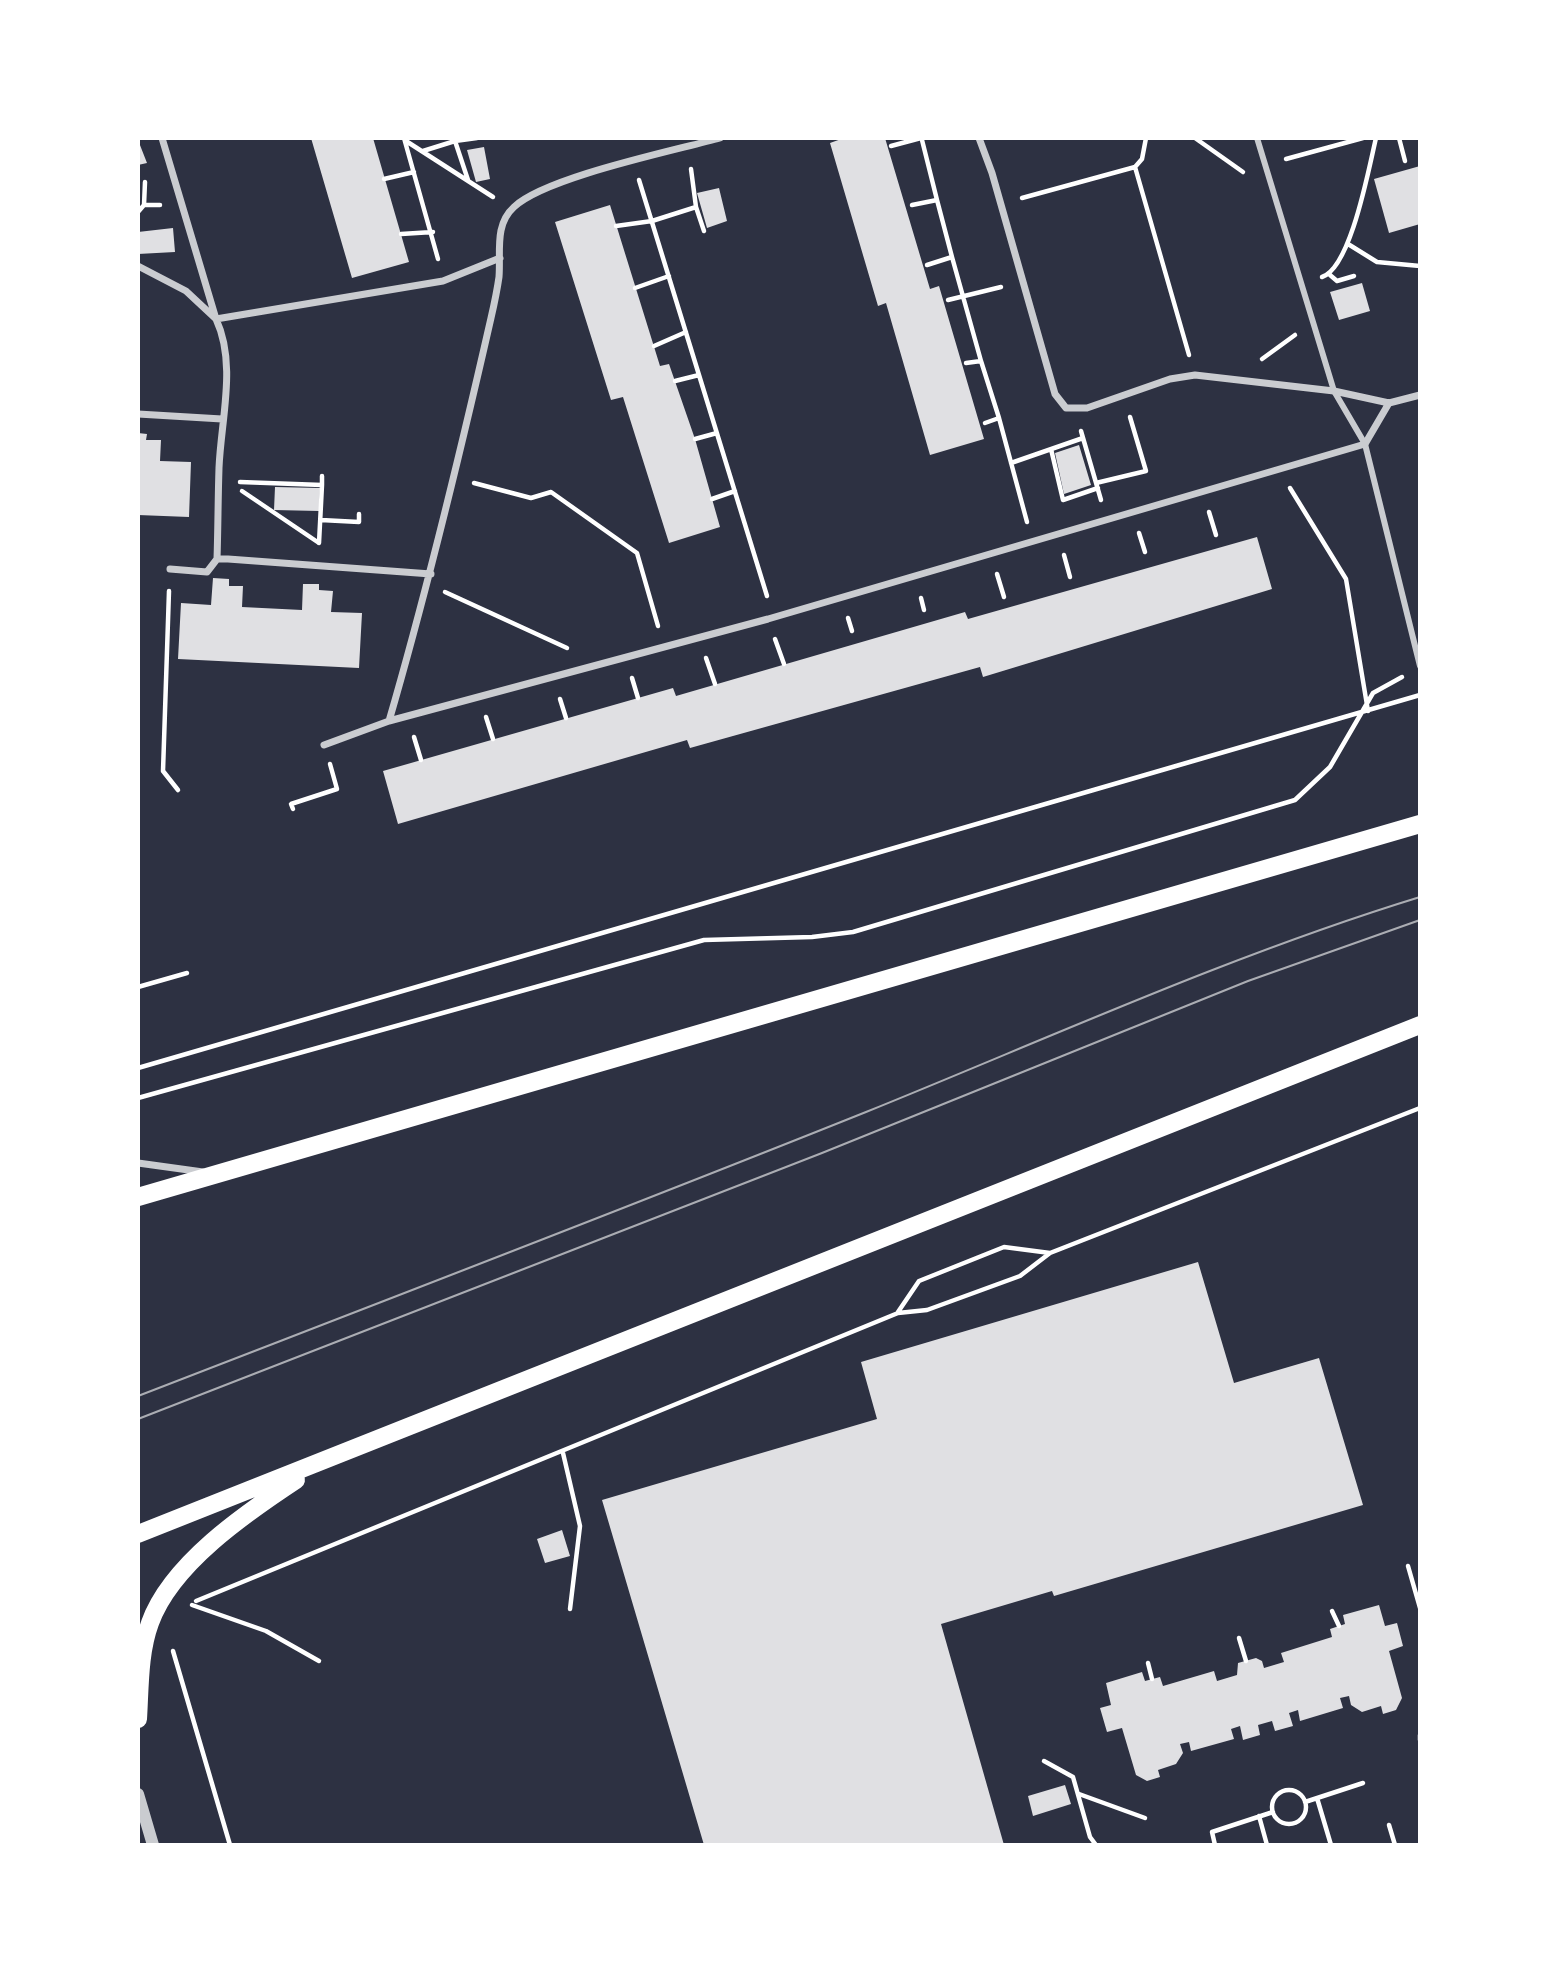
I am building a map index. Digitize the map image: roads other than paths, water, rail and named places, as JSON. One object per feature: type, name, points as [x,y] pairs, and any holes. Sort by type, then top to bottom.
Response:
[{"type":"main road","points":[[138,1197],[1420,824]]},
{"type":"main road","points":[[138,1534],[1420,1026]]},
{"type":"main road","points":[[138,1719],[143,1651],[150,1623],[173,1582],[191,1562],[263,1502],[327,1460]]},
{"type":"street","points":[[162,138],[216,318],[225,339],[227,359],[219,469],[218,559],[207,572],[170,569]]},
{"type":"street","points":[[389,720],[431,574],[455,478],[495,300],[500,230],[512,208],[549,186],[720,138]]},
{"type":"street","points":[[979,138],[1001,204],[1055,394],[1066,408],[1074,410],[1170,379],[1195,375],[1334,391],[1389,403],[1420,395]]},
{"type":"street","points":[[1257,138],[1334,391],[1365,444],[1420,666]]},
{"type":"street","points":[[216,318],[443,281],[500,258]]},
{"type":"street","points":[[138,266],[186,291],[216,318]]},
{"type":"street","points":[[324,745],[389,720],[774,617],[1365,444],[1389,403]]},
{"type":"street","points":[[138,414],[222,419]]},
{"type":"street","points":[[218,559],[431,574]]},
{"type":"street","points":[[138,1163],[217,1174]]},
{"type":"street","points":[[138,1794],[153,1845]]},
{"type":"tram line","points":[[138,1396],[866,1112],[1210,971],[1420,897]]},
{"type":"tram line","points":[[138,1419],[822,1153],[1248,981],[1420,920]]}]
